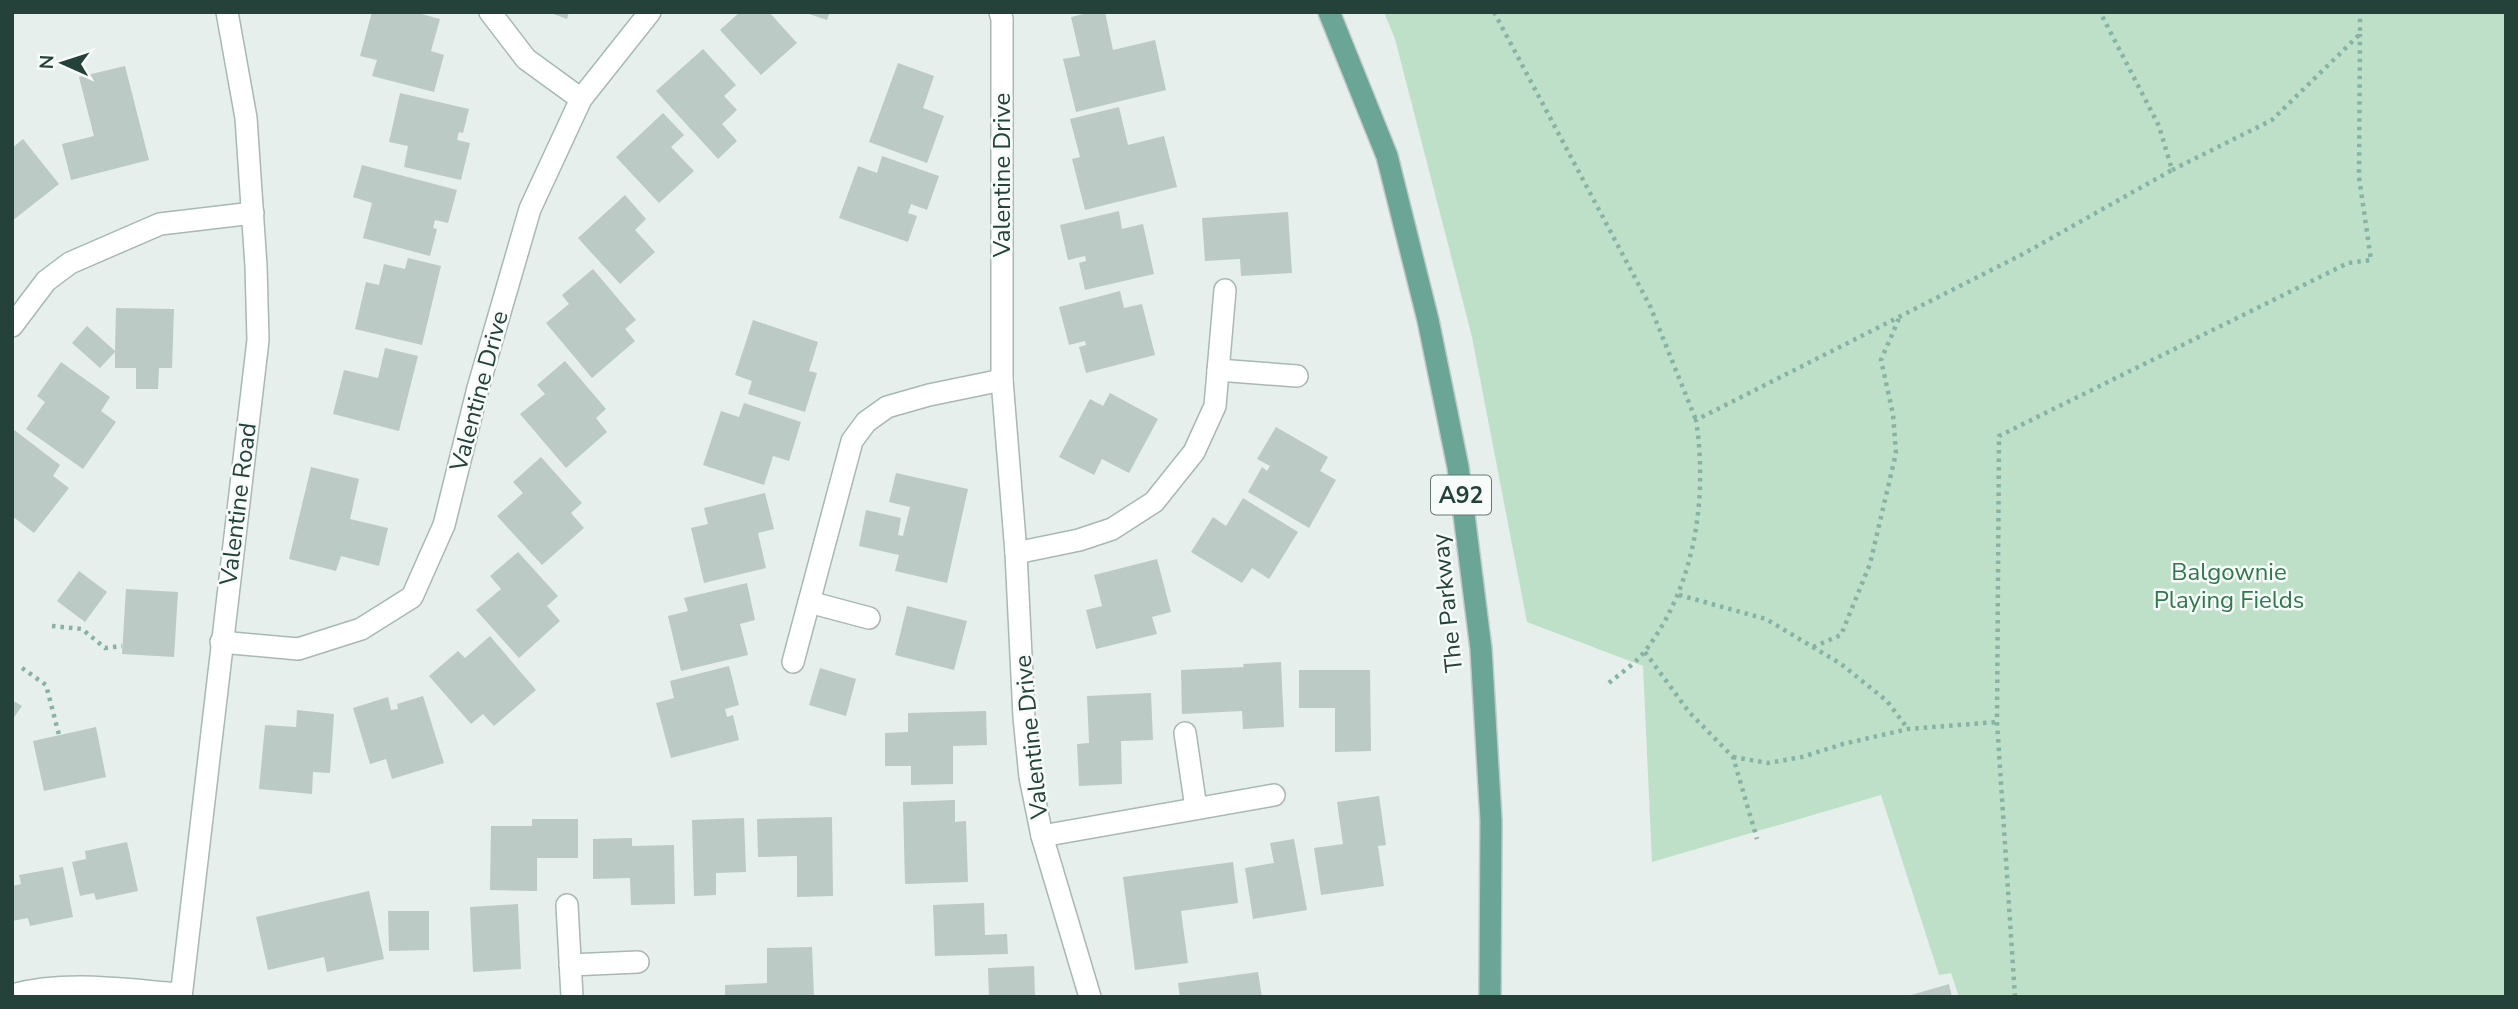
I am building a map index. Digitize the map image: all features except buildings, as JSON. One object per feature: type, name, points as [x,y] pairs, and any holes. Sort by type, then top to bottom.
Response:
[{"type":"main road","name":"The Parkway","points":[[1329,12],[1387,156],[1428,320],[1458,467],[1482,662],[1491,820],[1490,997]]},
{"type":"street","name":"Valentine Road","points":[[181,996],[258,340],[246,118],[226,12]]},
{"type":"street","points":[[491,12],[526,59],[580,99]]},
{"type":"street","name":"Valentine Drive","points":[[221,642],[298,649],[361,629],[412,597],[444,525],[478,388],[530,208],[580,99],[650,12]]},
{"type":"street","name":"Valentine Drive","points":[[1000,12],[1002,380],[1016,554],[1024,717],[1030,777],[1042,835],[1090,997]]},
{"type":"street","points":[[12,326],[46,281],[70,262],[160,224],[253,213]]},
{"type":"street","points":[[1016,554],[1079,540],[1112,529],[1154,502],[1194,452],[1215,406],[1224,290]]},
{"type":"street","points":[[1218,370],[1297,376]]},
{"type":"street","points":[[793,662],[852,441],[866,422],[887,407],[1002,380]]},
{"type":"street","points":[[809,602],[869,618]]},
{"type":"street","points":[[1185,733],[1196,808]]},
{"type":"street","name":"Valentine Drive","points":[[1042,835],[1274,795]]},
{"type":"street","points":[[567,905],[572,997]]},
{"type":"street","points":[[570,965],[638,962]]},
{"type":"street","points":[[12,995],[62,988],[99,988],[181,996]]},
{"type":"path","points":[[1494,12],[1650,306],[1696,420],[1701,452],[1698,506],[1693,548],[1678,595],[1645,652],[1609,683]]},
{"type":"path","points":[[2100,12],[2160,126],[2172,170]]},
{"type":"path","points":[[2015,997],[1997,722],[1999,436],[2348,263],[2371,260],[2359,177],[2360,12]]},
{"type":"path","points":[[1696,420],[2023,254],[2172,170],[2272,120],[2360,34]]},
{"type":"path","points":[[1813,647],[1840,635],[1870,564],[1896,453],[1892,415],[1881,360],[1900,315]]},
{"type":"path","points":[[1678,595],[1766,619],[1841,664],[1887,701],[1908,729]]},
{"type":"path","points":[[52,626],[82,629],[105,648],[122,646]]},
{"type":"path","points":[[1645,652],[1689,712],[1733,757],[1757,839]]},
{"type":"path","points":[[22,668],[46,685],[59,735]]},
{"type":"path","points":[[1733,757],[1768,763],[1908,729],[1997,722]]},
{"type":"green space","name":"Balgownie Playing Fields","points":[[1384,12],[2506,12],[2506,997],[1959,997],[1951,973],[1939,975],[1881,795],[1652,862],[1643,666],[1527,622],[1472,337],[1395,39]]}]
